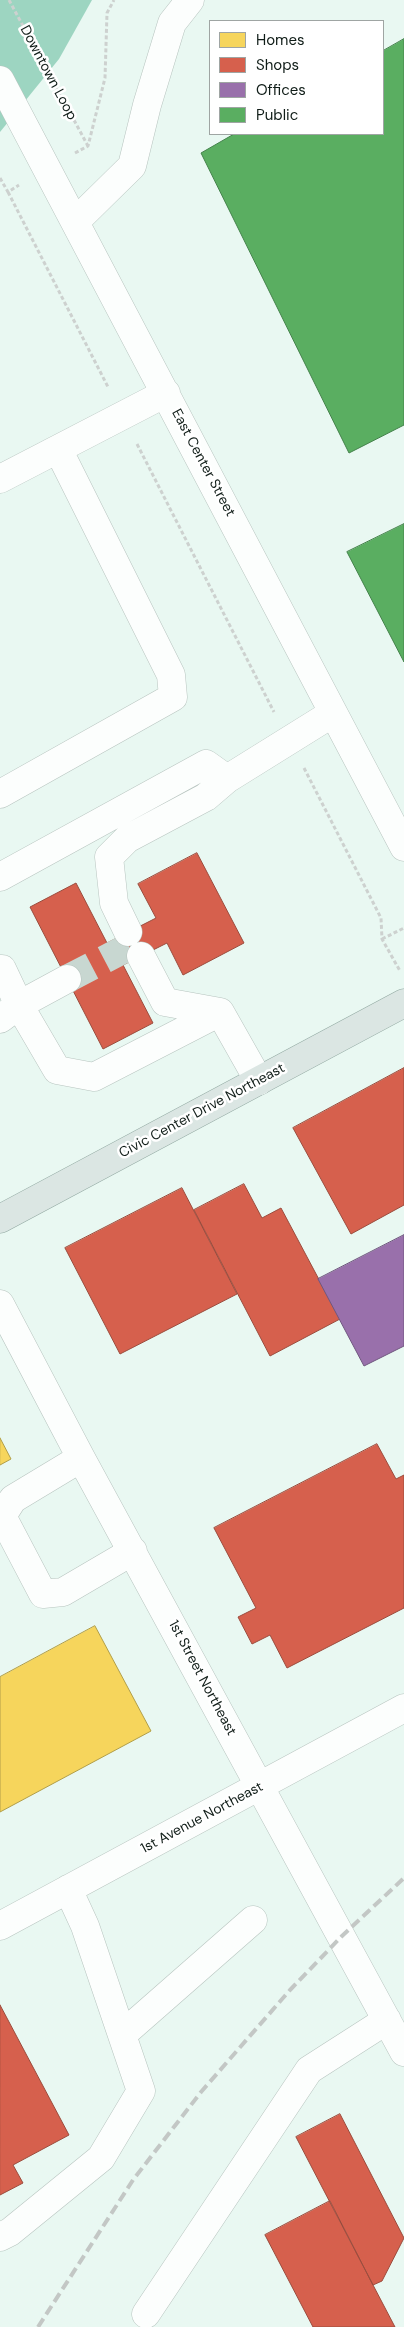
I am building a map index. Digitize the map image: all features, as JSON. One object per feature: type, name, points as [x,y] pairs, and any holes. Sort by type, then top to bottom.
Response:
[{"type":"main road","name":"Civic Center Drive Northeast","points":[[0,1218],[404,1003]]},
{"type":"street","points":[[76,221],[132,166],[147,105],[172,23],[190,0]]},
{"type":"street","name":"East Center Street","points":[[0,80],[76,221],[404,847]]},
{"type":"street","points":[[0,479],[166,393]]},
{"type":"street","points":[[0,794],[173,698],[171,675],[58,449]]},
{"type":"street","points":[[128,932],[114,904],[110,857],[127,839],[206,797],[227,779],[334,713]]},
{"type":"street","points":[[0,877],[206,764],[227,779]]},
{"type":"street","points":[[141,956],[165,1002],[220,1012]]},
{"type":"street","points":[[0,969],[2,969],[9,1012],[57,1070],[94,1077],[220,1012]]},
{"type":"street","points":[[9,1012],[68,980]]},
{"type":"street","points":[[220,1012],[259,1081]]},
{"type":"street","name":"1st Street Northeast","points":[[0,1304],[81,1458],[404,2052]]},
{"type":"street","points":[[81,1458],[12,1499],[2,1516],[43,1594],[63,1592],[133,1551]]},
{"type":"street","name":"1st Avenue Northeast","points":[[0,1926],[404,1708]]},
{"type":"street","points":[[0,2237],[10,2232],[101,2158],[142,2091],[85,1926],[68,1889]]},
{"type":"street","points":[[123,2034],[253,1920]]},
{"type":"street","points":[[146,2314],[309,2070],[387,2020]]},
{"type":"path","name":"Downtown Loop","points":[[9,0],[88,146],[105,78],[106,13],[114,0]]},
{"type":"path","points":[[8,192],[381,918],[382,938],[404,978]]},
{"type":"path","points":[[382,938],[404,928]]},
{"type":"shaded area","points":[[0,0],[92,0],[59,59],[0,132]]},
{"type":"building: Homes","points":[[0,1438],[11,1459],[0,1465]]},
{"type":"building: Homes","points":[[95,1626],[151,1731],[0,1812],[0,1677]]},
{"type":"building: Shops","points":[[197,853],[244,943],[183,975],[167,943],[123,965],[153,1023],[103,1049],[30,907],[76,883],[107,943],[156,918],[138,884]]},
{"type":"building: Shops","points":[[404,1068],[404,1205],[351,1234],[293,1128]]},
{"type":"building: Shops","points":[[244,1184],[262,1218],[281,1208],[340,1319],[270,1356],[194,1210]]},
{"type":"building: Shops","points":[[182,1188],[237,1294],[120,1354],[65,1248]]},
{"type":"building: Shops","points":[[377,1444],[396,1479],[404,1475],[404,1608],[287,1668],[270,1635],[252,1644],[238,1617],[256,1608],[214,1528]]},
{"type":"building: Shops","points":[[0,2005],[69,2135],[13,2165],[23,2183],[0,2195]]},
{"type":"building: Shops","points":[[340,2114],[404,2238],[382,2281],[373,2285],[296,2137]]},
{"type":"building: Shops","points":[[330,2201],[395,2327],[313,2327],[265,2235]]},
{"type":"building: Offices","points":[[404,1235],[404,1346],[364,1366],[318,1279]]},
{"type":"building: Public","points":[[404,39],[404,425],[349,453],[201,153],[232,135],[384,135],[384,50]]},
{"type":"building: Public","points":[[404,524],[404,662],[347,552]]},
{"type":"tunnel","points":[[67,979],[134,944]]},
{"type":"railway","points":[[38,2327],[133,2180],[201,2092],[290,1990],[342,1936],[404,1878]]}]
